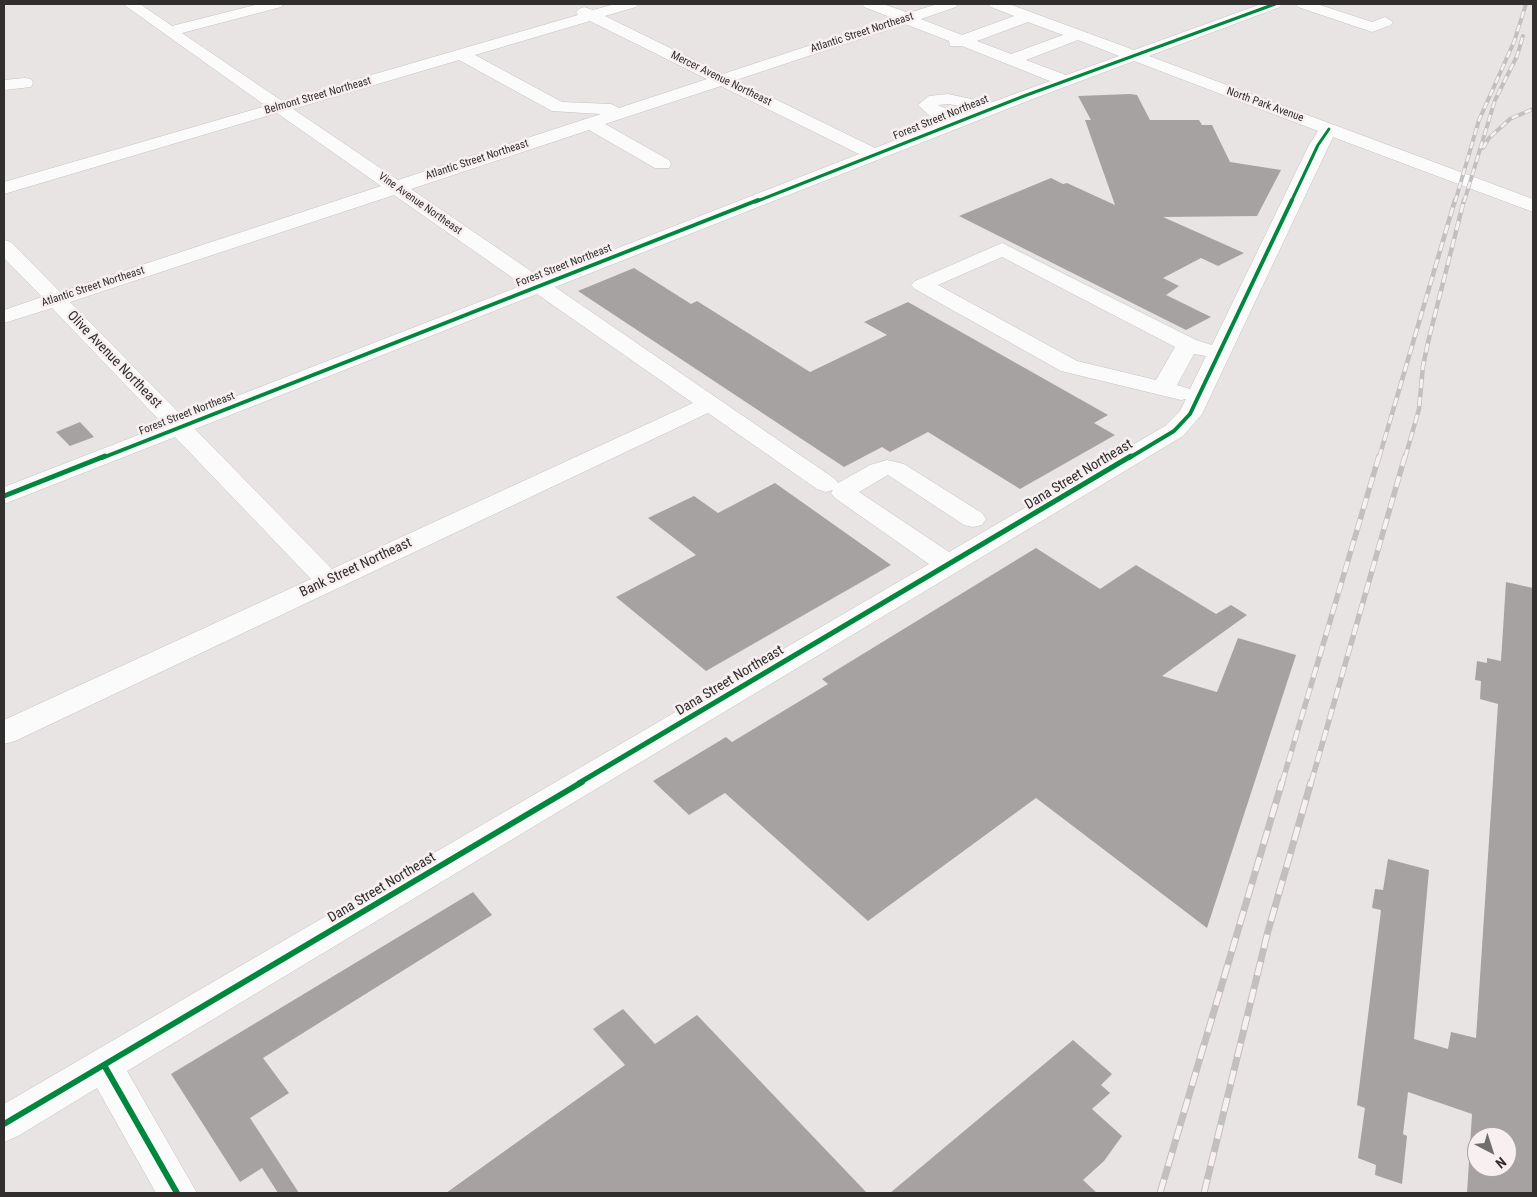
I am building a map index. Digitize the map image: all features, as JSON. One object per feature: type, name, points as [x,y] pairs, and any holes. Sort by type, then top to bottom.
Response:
[{"type":"street","name":"Vine Avenue Northeast","points":[[130,4],[826,484]]},
{"type":"street","points":[[169,31],[276,4]]},
{"type":"street","name":"Mercer Avenue Northeast","points":[[567,4],[875,155]]},
{"type":"street","name":"Belmont Street Northeast","points":[[4,188],[632,4]]},
{"type":"street","points":[[869,4],[916,13],[962,40],[1064,80]]},
{"type":"street","name":"Atlantic Street Northeast","points":[[4,317],[885,26],[916,13],[946,4]]},
{"type":"street","name":"North Park Avenue","points":[[996,4],[1533,206]]},
{"type":"street","name":"Forest Street Northeast","points":[[4,496],[1064,80],[1275,4]]},
{"type":"street","points":[[1303,4],[1372,27],[1385,22]]},
{"type":"street","points":[[885,26],[938,48],[1029,16]]},
{"type":"street","points":[[1029,34],[1053,26]]},
{"type":"street","points":[[1012,59],[1077,34]]},
{"type":"street","points":[[988,49],[1012,40]]},
{"type":"street","points":[[461,54],[558,107],[628,110]]},
{"type":"street","points":[[4,85],[25,83]]},
{"type":"street","points":[[960,121],[936,112],[927,105],[935,100],[948,99],[964,101],[990,109]]},
{"type":"street","points":[[590,123],[662,164]]},
{"type":"street","name":"Dana Street Northeast","points":[[4,1124],[949,565],[1166,436],[1182,424],[1198,398],[1318,145],[1329,129]]},
{"type":"street","name":"Olive Avenue Northeast","points":[[4,246],[328,582]]},
{"type":"street","points":[[1198,398],[1069,366],[922,285],[1002,249],[1188,345],[1218,354]]},
{"type":"street","points":[[1163,388],[1188,345]]},
{"type":"street","name":"Bank Street Northeast","points":[[4,733],[709,404]]},
{"type":"street","points":[[949,565],[844,493],[847,488],[880,470],[887,468],[895,469],[973,519]]},
{"type":"street","points":[[104,1065],[177,1193]]},
{"type":"building","points":[[1137,95],[1150,120],[1199,120],[1202,125],[1212,125],[1230,162],[1281,170],[1257,216],[1163,217],[1244,253],[1218,266],[1201,258],[1163,278],[1179,286],[1166,295],[1211,317],[1186,330],[959,216],[1051,178],[1063,184],[1067,183],[1115,205],[1085,120],[1091,120],[1078,96]]},
{"type":"building","points":[[634,268],[691,304],[697,301],[810,372],[887,335],[864,322],[908,302],[1108,415],[1094,423],[1115,435],[1020,489],[928,432],[890,452],[882,447],[844,467],[578,291]]},
{"type":"building","points":[[80,422],[94,437],[70,446],[56,432]]},
{"type":"building","points":[[775,483],[891,565],[706,671],[616,597],[696,555],[648,518],[694,496],[718,513]]},
{"type":"building","points":[[1036,548],[1100,589],[1136,565],[1216,614],[1231,605],[1247,615],[1162,676],[1217,692],[1238,638],[1296,655],[1207,928],[1036,798],[868,921],[725,793],[689,815],[653,781],[726,737],[732,742],[828,684],[822,679]]},
{"type":"building","points":[[1506,582],[1533,588],[1533,1193],[1467,1193],[1468,1177],[1517,1177],[1517,1127],[1471,1127],[1472,1114],[1408,1092],[1403,1134],[1407,1136],[1402,1184],[1375,1175],[1376,1165],[1358,1158],[1365,1108],[1357,1105],[1381,910],[1372,908],[1375,889],[1383,890],[1388,859],[1429,870],[1414,1039],[1448,1049],[1451,1032],[1476,1038],[1498,704],[1480,699],[1481,681],[1475,680],[1477,661],[1487,663],[1487,658],[1501,661]]},
{"type":"building","points":[[473,892],[492,915],[263,1058],[289,1093],[250,1118],[299,1193],[278,1193],[262,1168],[240,1182],[171,1074]]},
{"type":"building","points":[[623,1009],[655,1044],[697,1015],[867,1193],[446,1193],[625,1065],[593,1029]]},
{"type":"building","points":[[1073,1040],[1112,1074],[1101,1085],[1110,1093],[1092,1109],[1122,1136],[1104,1161],[1083,1180],[1097,1193],[890,1193]]},
{"type":"railway","points":[[1455,202],[1479,120],[1514,42],[1526,4]]},
{"type":"railway","points":[[1464,202],[1495,100],[1517,56],[1523,36]]},
{"type":"railway","points":[[1483,148],[1489,138],[1510,119],[1533,109]]},
{"type":"railway","points":[[1379,458],[1455,200]]},
{"type":"railway","points":[[1405,458],[1419,409],[1423,366],[1429,338],[1464,200]]},
{"type":"railway","points":[[1282,783],[1379,456]]},
{"type":"railway","points":[[1311,783],[1405,456]]},
{"type":"railway","points":[[1160,1193],[1282,782]]},
{"type":"railway","points":[[1204,1193],[1268,931],[1311,782]]},
{"type":"cycle path","points":[[4,496],[1024,96],[1275,4]]},
{"type":"cycle path","points":[[4,1124],[1174,431],[1190,414],[1318,145],[1329,129]]},
{"type":"cycle path","points":[[104,1065],[177,1193]]}]
